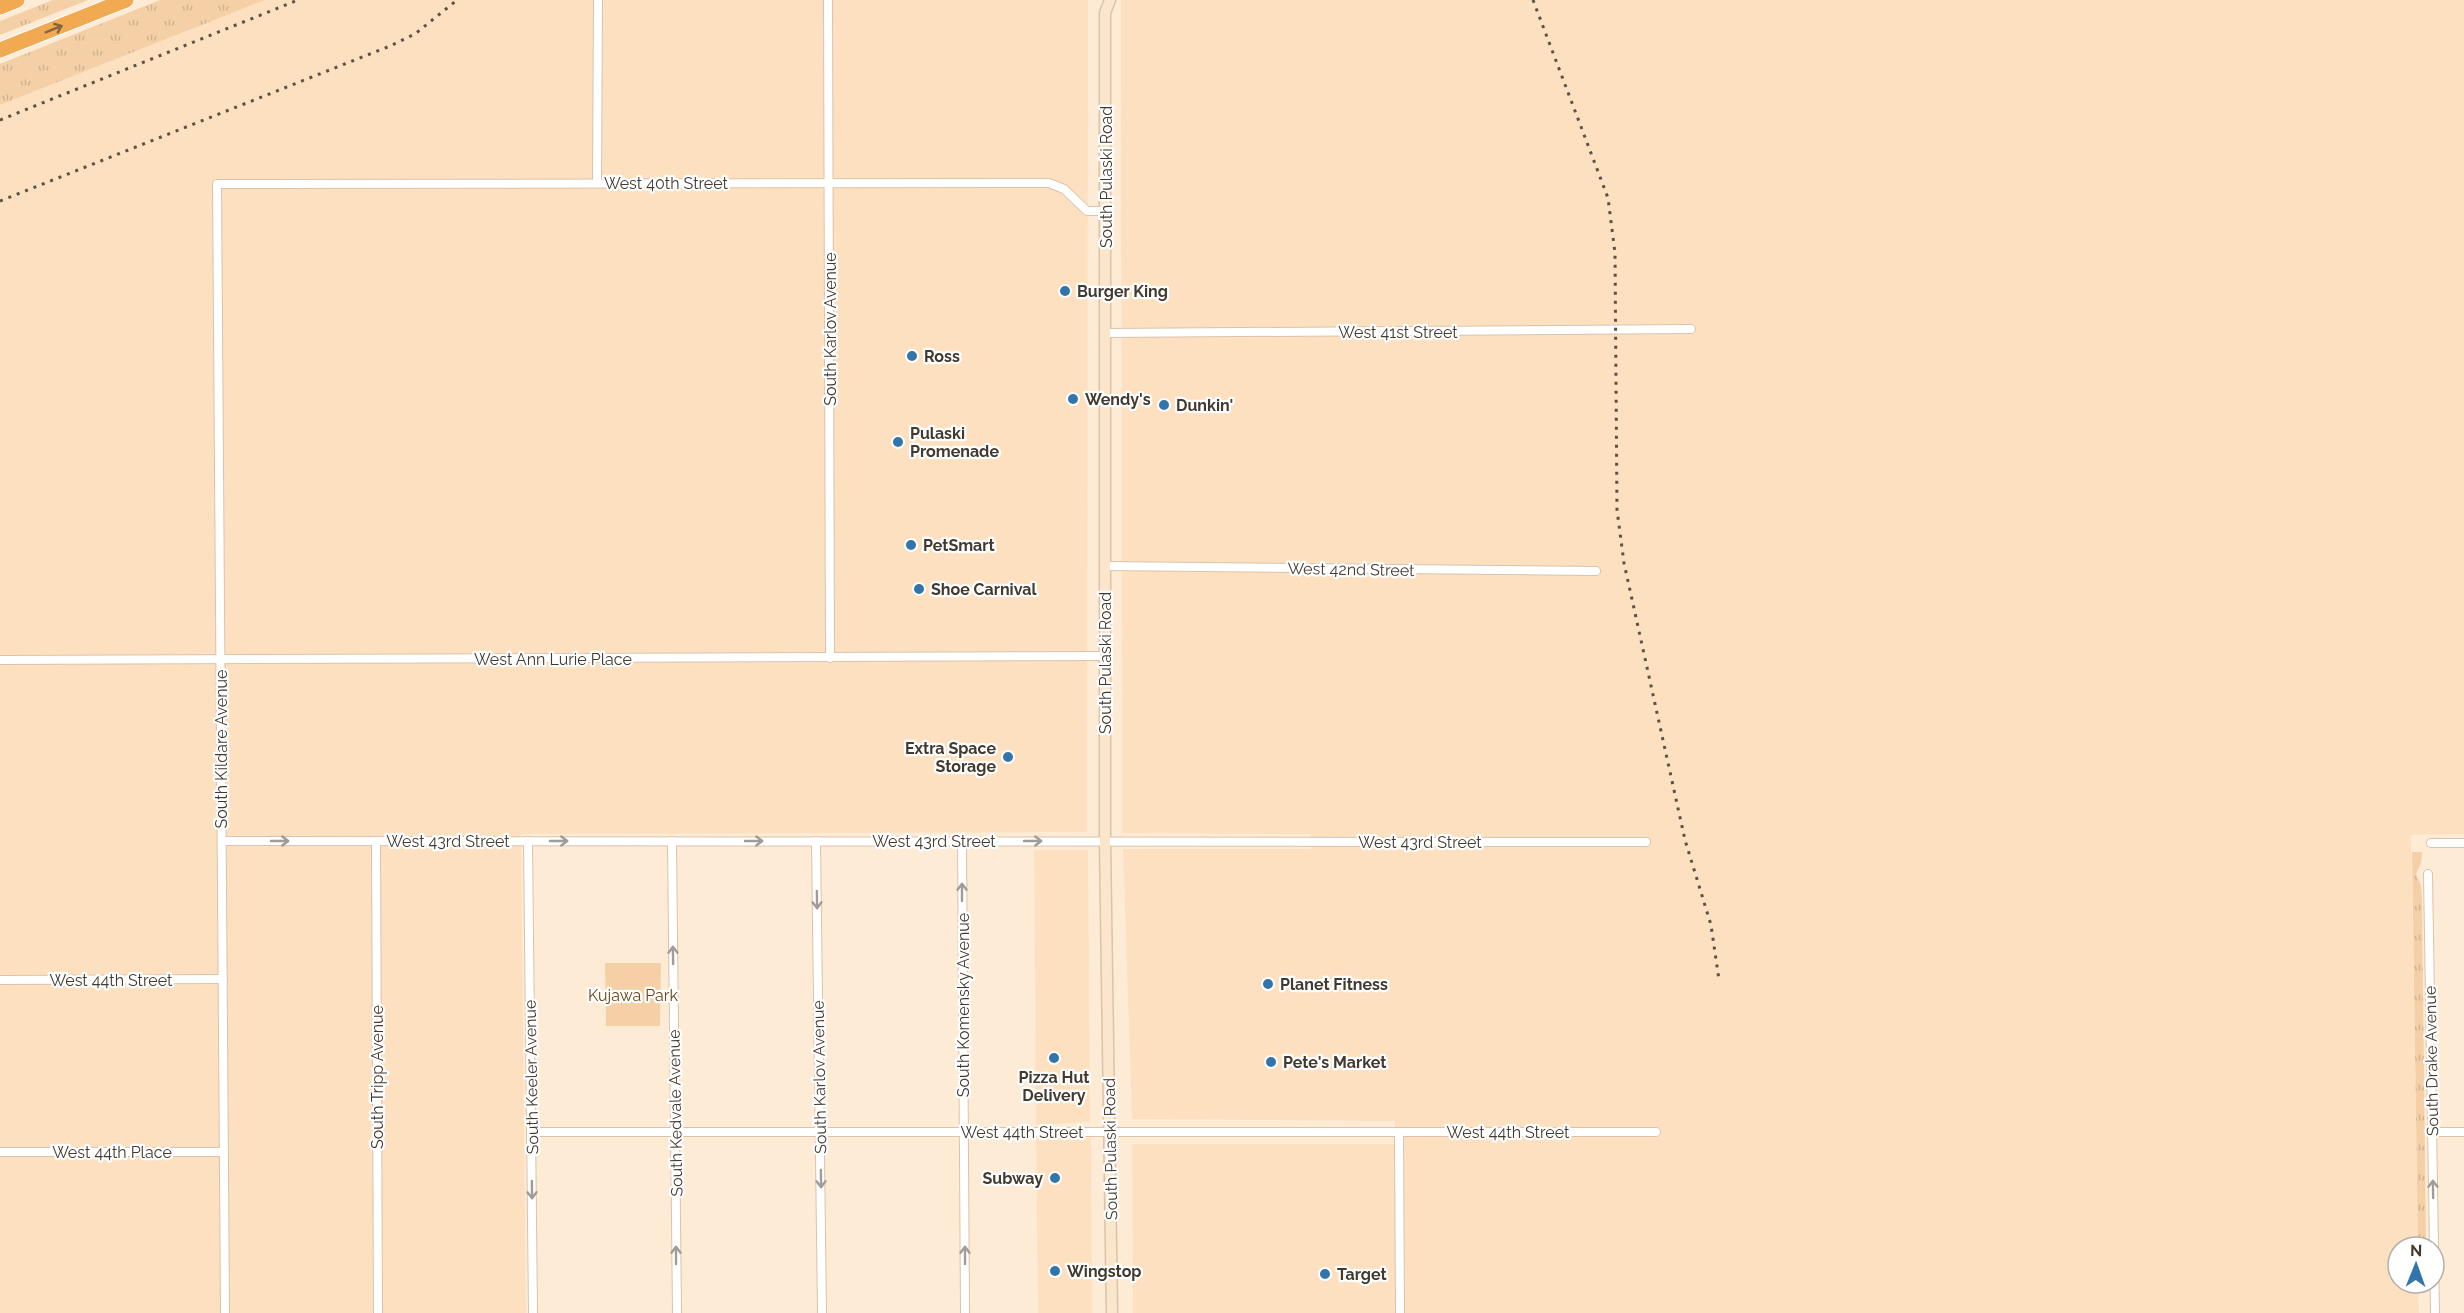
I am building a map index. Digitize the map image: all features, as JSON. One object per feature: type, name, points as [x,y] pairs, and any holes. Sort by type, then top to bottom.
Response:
[{"type":"highway","points":[[0,7],[17,0]]},
{"type":"highway","points":[[0,51],[126,0]]},
{"type":"main road","name":"South Pulaski Road","points":[[1099,0],[1105,13]]},
{"type":"main road","name":"South Pulaski Road","points":[[1110,0],[1105,13],[1105,842],[1112,1313]]},
{"type":"street","points":[[597,183],[598,0]]},
{"type":"street","name":"South Karlov Avenue","points":[[828,0],[830,658]]},
{"type":"street","name":"West 40th Street","points":[[217,184],[1049,183],[1064,189],[1087,211],[1106,211]]},
{"type":"street","name":"South Kildare Avenue","points":[[217,184],[225,1313]]},
{"type":"street","name":"West 41st Street","points":[[1106,333],[1691,329]]},
{"type":"street","name":"West 42nd Street","points":[[1105,566],[1596,571]]},
{"type":"street","name":"West Ann Lurie Place","points":[[0,660],[1105,656]]},
{"type":"street","name":"West 43rd Street","points":[[222,841],[1646,842]]},
{"type":"street","name":"South Tripp Avenue","points":[[376,841],[378,1313]]},
{"type":"street","name":"South Keeler Avenue","points":[[528,841],[533,1313]]},
{"type":"street","name":"South Kedvale Avenue","points":[[672,841],[677,1313]]},
{"type":"street","name":"South Karlov Avenue","points":[[816,841],[822,1313]]},
{"type":"street","name":"South Komensky Avenue","points":[[962,841],[965,1313]]},
{"type":"street","points":[[2431,843],[2464,843]]},
{"type":"street","name":"South Drake Avenue","points":[[2428,874],[2434,1235]]},
{"type":"street","name":"West 44th Street","points":[[0,980],[223,979]]},
{"type":"street","name":"West 44th Street","points":[[531,1132],[1656,1132]]},
{"type":"street","points":[[1399,1132],[1400,1313]]},
{"type":"street","points":[[2432,1132],[2464,1132]]},
{"type":"street","name":"West 44th Place","points":[[0,1152],[224,1152]]},
{"type":"street","name":"South Drake Avenue","points":[[2435,1295],[2435,1313]]},
{"type":"shaded area","points":[[265,0],[1088,0],[1087,832],[521,834],[526,1313],[0,1313],[0,105]]},
{"type":"shaded area","points":[[1121,0],[2464,0],[2464,834],[2411,835],[2418,1235],[2386,1235],[2386,1295],[2418,1295],[2419,1313],[1133,1313],[1132,1144],[1395,1144],[1395,1121],[1132,1119],[1123,849],[1311,849],[1311,834],[1122,833]]},
{"type":"shaded area","points":[[1034,850],[1088,850],[1090,1122],[1036,1125]]},
{"type":"shaded area","points":[[1036,1138],[1091,1138],[1092,1313],[1038,1313]]},
{"type":"green space","points":[[53,0],[88,0],[0,35],[0,21]]},
{"type":"green space","points":[[160,0],[265,0],[0,105],[0,64]]},
{"type":"green space","points":[[2412,852],[2422,852],[2421,863],[2416,874],[2421,886],[2422,899],[2426,1235],[2418,1235]]},
{"type":"green space","name":"Kujawa Park","points":[[605,963],[661,963],[660,1026],[606,1026]]},
{"type":"railway","points":[[0,120],[298,0]]},
{"type":"railway","points":[[0,201],[390,46],[415,34],[457,0]]},
{"type":"railway","points":[[1533,0],[1608,198],[1615,253],[1617,510],[1624,563],[1685,840],[1711,925],[1719,980]]},
{"type":"place","name":"Burger King","points":[[1065,291]]},
{"type":"place","name":"Ross","points":[[912,356]]},
{"type":"place","name":"Wendy's","points":[[1073,399]]},
{"type":"place","name":"Dunkin'","points":[[1164,405]]},
{"type":"place","name":"Pulaski Promenade","points":[[898,442]]},
{"type":"place","name":"PetSmart","points":[[911,545]]},
{"type":"place","name":"Shoe Carnival","points":[[919,589]]},
{"type":"place","name":"Extra Space Storage","points":[[1008,757]]},
{"type":"place","name":"Planet Fitness","points":[[1268,984]]},
{"type":"place","name":"Pizza Hut Delivery","points":[[1054,1058]]},
{"type":"place","name":"Pete's Market","points":[[1271,1062]]},
{"type":"place","name":"Subway","points":[[1055,1178]]},
{"type":"place","name":"Wingstop","points":[[1055,1271]]},
{"type":"place","name":"Target","points":[[1325,1274]]}]
